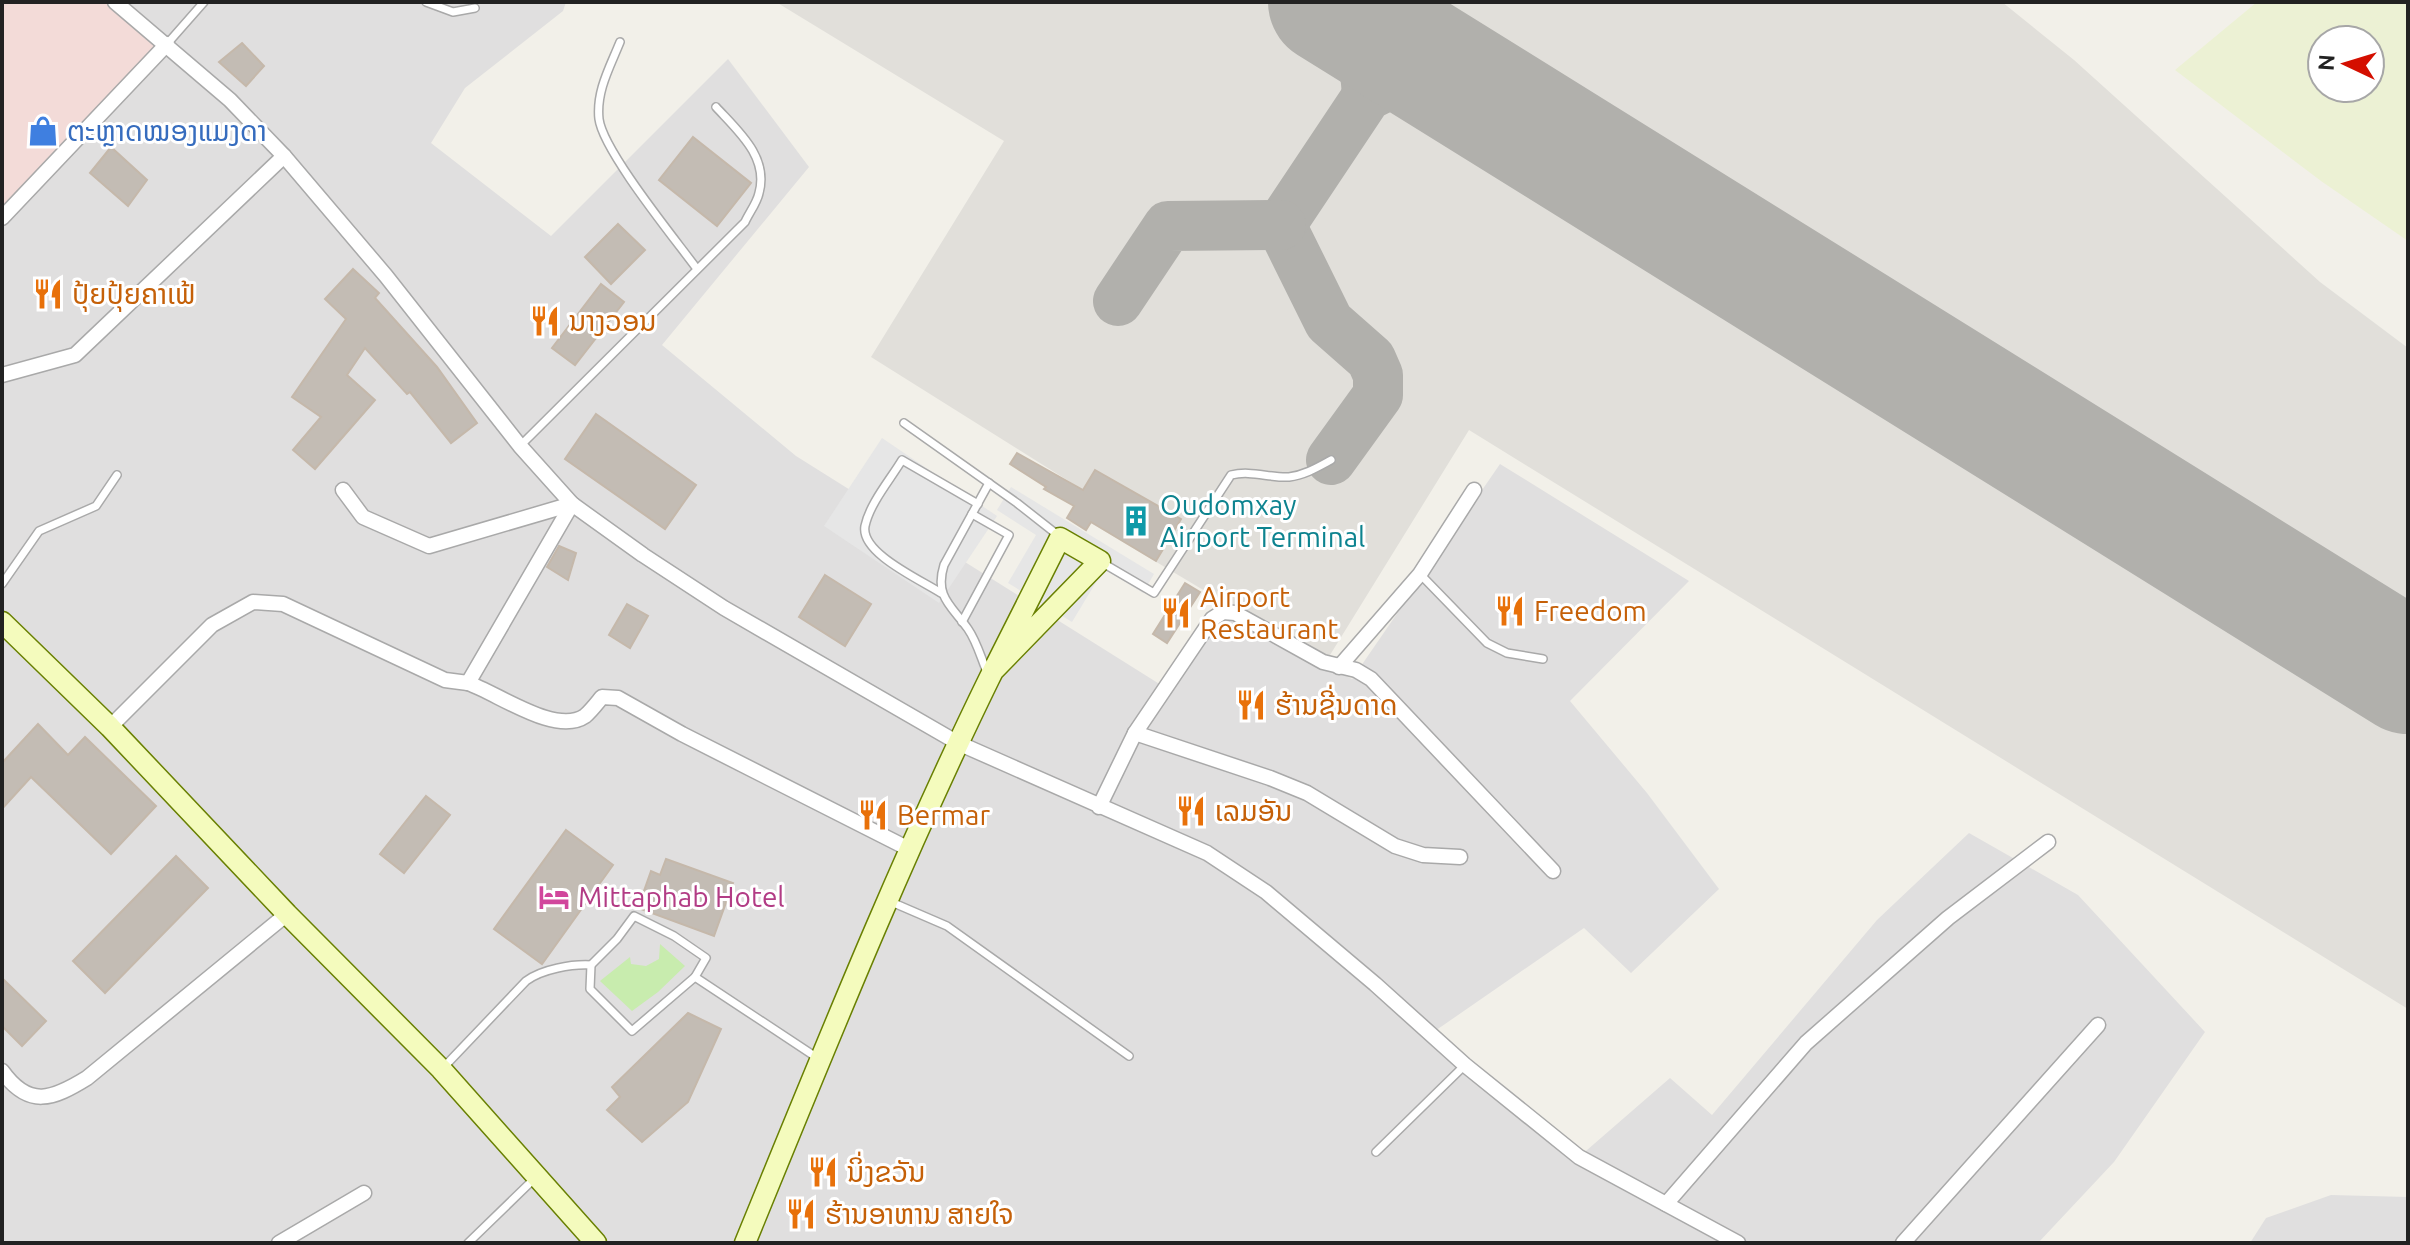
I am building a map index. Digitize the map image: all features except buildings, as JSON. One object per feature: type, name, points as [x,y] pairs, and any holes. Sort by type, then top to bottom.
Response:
[{"type":"street","points":[[115,2],[230,100],[284,156],[386,276],[520,446],[572,504],[724,608],[958,743],[1207,853],[1266,892],[1465,1065],[1579,1157],[1738,1243]]},
{"type":"street","points":[[2,218],[167,44]]},
{"type":"street","points":[[2,375],[75,355],[284,156]]},
{"type":"street","points":[[343,490],[363,517],[429,546],[572,504]]},
{"type":"street","points":[[1339,667],[1420,574],[1474,490]]},
{"type":"street","points":[[468,683],[572,504]]},
{"type":"street","points":[[745,1243],[886,900],[958,743],[991,675],[1060,538],[1100,561],[991,675]]},
{"type":"street","points":[[110,727],[212,625],[253,602],[283,604],[445,680],[468,683],[489,691],[547,721],[568,722],[584,717],[602,697],[618,698],[682,734],[909,849]]},
{"type":"street","points":[[1099,807],[1135,733],[1212,619],[1223,612],[1235,613],[1323,662],[1356,670],[1371,679],[1553,871]]},
{"type":"street","points":[[2,622],[110,727],[287,914],[441,1069],[596,1243]]},
{"type":"street","points":[[1135,733],[1307,793],[1395,846],[1423,855],[1460,857]]},
{"type":"street","points":[[1666,1204],[1806,1043],[1948,918],[2048,842]]},
{"type":"street","points":[[2,1071],[11,1084],[26,1094],[41,1098],[62,1094],[87,1078],[287,914]]},
{"type":"street","points":[[1903,1243],[2098,1025]]},
{"type":"street","points":[[279,1243],[364,1193]]},
{"type":"lane","points":[[167,44],[204,2]]},
{"type":"lane","points":[[426,2],[453,12],[475,8]]},
{"type":"lane","points":[[620,42],[601,88],[599,120],[609,147],[697,269]]},
{"type":"lane","points":[[520,446],[745,222],[759,194],[761,168],[749,143],[716,107]]},
{"type":"lane","points":[[904,423],[1060,538]]},
{"type":"lane","points":[[978,504],[902,460],[864,528],[866,539],[875,550],[941,593],[969,631],[991,675]]},
{"type":"lane","points":[[1100,561],[1154,593],[1231,475],[1253,473],[1289,477],[1307,473],[1331,460]]},
{"type":"lane","points":[[2,584],[39,531],[96,506],[117,475]]},
{"type":"lane","points":[[941,593],[939,579],[944,565],[989,483]]},
{"type":"lane","points":[[962,622],[1009,535],[972,514]]},
{"type":"lane","points":[[1420,574],[1487,643],[1507,653],[1543,659]]},
{"type":"lane","points":[[886,900],[947,926],[1129,1056]]},
{"type":"lane","points":[[634,916],[674,936],[706,958],[695,977],[632,1031],[590,989],[591,965],[634,916]]},
{"type":"lane","points":[[441,1069],[532,976],[575,964],[591,965]]},
{"type":"lane","points":[[695,977],[820,1060]]},
{"type":"lane","points":[[1376,1152],[1465,1065]]},
{"type":"lane","points":[[468,1243],[537,1176]]},
{"type":"shaded area","points":[[2,2],[566,2],[563,11],[465,88],[431,143],[551,236],[728,59],[809,167],[662,345],[796,456],[1169,690],[1219,608],[1352,679],[1500,464],[1689,581],[1570,701],[1647,793],[1719,889],[1631,973],[1584,928],[1432,1033],[1579,1157],[1670,1078],[1712,1115],[1877,920],[1969,833],[2078,895],[2205,1032],[2114,1162],[2038,1243],[2,1243]]},
{"type":"shaded area","name":"ຕະຫຼາດໝອງແມງດາ","points":[[2,2],[115,2],[167,44],[2,218]]},
{"type":"shaded area","points":[[776,2],[2002,2],[2074,60],[2320,282],[2408,348],[2408,1009],[1469,430],[1330,655],[1309,653],[1091,523],[1086,530],[1067,518],[1083,490],[871,357],[1004,141]]},
{"type":"shaded area","points":[[882,438],[997,516],[939,603],[824,526]]},
{"type":"shaded area","points":[[1011,487],[1154,574],[1143,593],[1104,569],[1072,622],[1008,583],[1036,535],[997,510]]},
{"type":"shaded area","points":[[2331,1195],[2408,1197],[2408,1243],[2250,1243],[2266,1218]]},
{"type":"green space","points":[[2257,2],[2408,2],[2408,241],[2321,181],[2175,70]]},
{"type":"green space","points":[[660,944],[685,966],[632,1011],[600,981],[630,957],[631,964],[646,966],[659,959]]},
{"type":"taxiway","points":[[1328,2],[1346,24],[1357,45],[1364,68],[1367,96]]},
{"type":"taxiway","points":[[1281,225],[1367,96],[1399,80],[1448,75]]},
{"type":"taxiway","points":[[1281,225],[1329,322],[1371,359],[1378,375],[1378,395],[1331,460]]},
{"type":"taxiway","points":[[1118,301],[1168,226],[1281,225]]},
{"type":"runway","points":[[1330,2],[2408,672]]},
{"type":"place","name":"ຕະຫຼາດໝອງແມງດາ","points":[[43,131]]},
{"type":"place","name":"ປຸ້ຍປຸ້ຍຄາເຟ້","points":[[48,294]]},
{"type":"place","name":"ນາງວອນ","points":[[545,321]]},
{"type":"place","name":"Oudomxay Airport Terminal","points":[[1136,521]]},
{"type":"place","name":"Freedom","points":[[1510,611]]},
{"type":"place","name":"Airport Restaurant","points":[[1176,613]]},
{"type":"place","name":"ຮ້ານຊີ່ນດາດ","points":[[1251,705]]},
{"type":"place","name":"ເລມອັນ","points":[[1191,811]]},
{"type":"place","name":"Bermar","points":[[873,815]]},
{"type":"place","name":"Mittaphab Hotel","points":[[554,897]]},
{"type":"place","name":"ນິ່ງຂວັນ","points":[[823,1172]]},
{"type":"place","name":"ຮ້ານອາຫານ ສາຍໃຈ","points":[[801,1214]]}]
